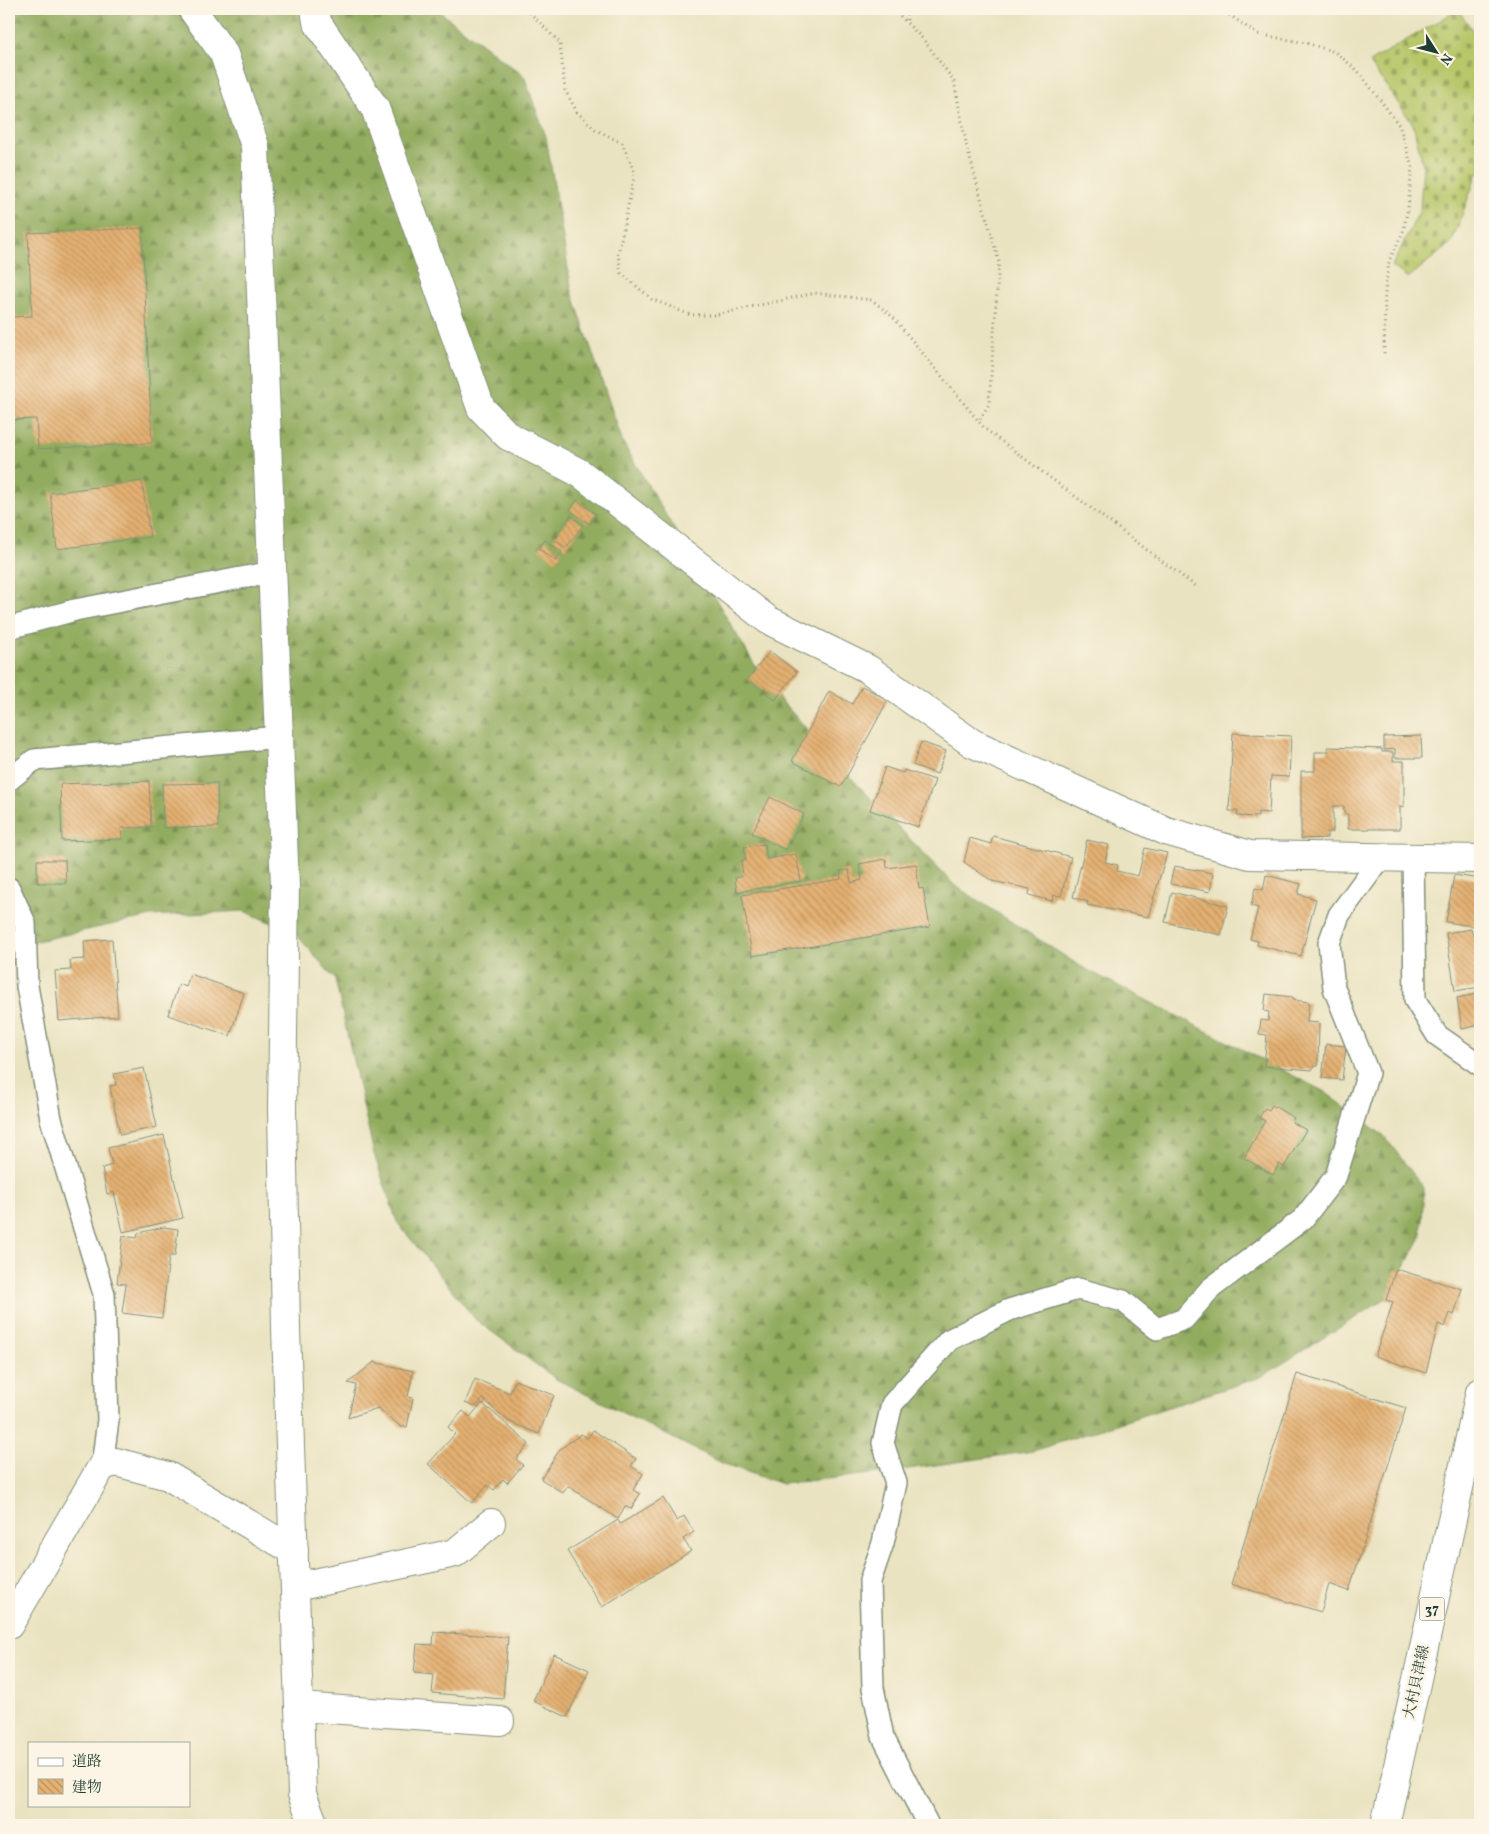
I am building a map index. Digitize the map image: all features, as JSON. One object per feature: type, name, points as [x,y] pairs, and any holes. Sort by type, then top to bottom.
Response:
[{"type":"street","points":[[192,9],[224,54],[254,146],[285,886],[282,1138],[302,1794],[314,1825]]},
{"type":"street","points":[[315,9],[317,22],[375,108],[481,408],[508,436],[580,473],[768,620],[868,669],[972,743],[1166,831],[1250,856],[1413,856],[1480,859]]},
{"type":"street","name":"大村貝津線","points":[[1385,1825],[1480,1392]]},
{"type":"street","points":[[9,1625],[102,1466],[116,1462],[168,1476],[294,1551]]},
{"type":"street","points":[[295,1587],[455,1553],[492,1523]]},
{"type":"street","points":[[299,1707],[500,1721]]},
{"type":"lane","points":[[9,628],[75,610],[272,572]]},
{"type":"lane","points":[[9,780],[34,760],[279,737]]},
{"type":"lane","points":[[928,1825],[883,1737],[873,1688],[870,1582],[883,1543],[896,1483],[883,1443],[892,1404],[950,1340],[1009,1310],[1078,1289],[1123,1301],[1157,1329],[1184,1319],[1210,1289],[1303,1219],[1336,1176],[1368,1073],[1334,988],[1329,944],[1338,915],[1382,856]]},
{"type":"lane","points":[[1413,856],[1415,1000],[1437,1035],[1480,1065]]},
{"type":"lane","points":[[9,888],[25,923],[27,986],[51,1120],[104,1294],[108,1420],[102,1466]]},
{"type":"path","points":[[526,9],[560,43],[565,90],[577,112],[595,129],[622,143],[635,173],[618,254],[621,273],[652,299],[690,315],[715,315],[815,293],[872,300],[893,317],[985,429],[1198,588]]},
{"type":"path","points":[[893,9],[923,39],[954,81],[967,148],[999,262],[989,404],[979,421]]},
{"type":"path","points":[[906,9],[907,23]]},
{"type":"path","points":[[1221,9],[1257,34],[1306,43],[1335,52],[1358,71],[1399,126],[1412,167],[1408,208],[1403,232],[1389,261],[1385,291],[1384,354]]},
{"type":"green space","points":[[9,9],[436,9],[524,76],[546,137],[572,292],[623,443],[766,684],[856,783],[954,885],[1080,966],[1325,1092],[1384,1136],[1424,1188],[1421,1237],[1388,1297],[1261,1377],[1033,1451],[880,1473],[782,1484],[724,1464],[556,1379],[476,1320],[397,1222],[374,1154],[335,979],[295,933],[244,911],[151,916],[9,947]]},
{"type":"green space","points":[[1458,10],[1478,38],[1480,37],[1480,173],[1477,174],[1452,242],[1408,278],[1392,266],[1420,210],[1423,165],[1413,124],[1369,62]]},
{"type":"building","points":[[142,228],[152,443],[38,449],[36,419],[9,420],[9,317],[32,316],[28,233]]},
{"type":"building","points":[[142,481],[150,537],[57,549],[50,493]]},
{"type":"building","points":[[577,500],[596,514],[589,524],[570,510]]},
{"type":"building","points":[[571,516],[583,525],[566,548],[553,539]]},
{"type":"building","points":[[545,540],[562,552],[556,561],[539,549]]},
{"type":"building","points":[[770,651],[797,672],[775,700],[748,679]]},
{"type":"building","points":[[862,686],[888,700],[841,787],[792,761],[829,691],[852,704]]},
{"type":"building","points":[[1233,733],[1291,736],[1289,777],[1271,776],[1269,813],[1258,812],[1258,817],[1237,816],[1238,811],[1229,811]]},
{"type":"building","points":[[1421,736],[1422,758],[1395,758],[1395,749],[1384,750],[1384,737]]},
{"type":"building","points":[[921,742],[946,751],[937,774],[913,765]]},
{"type":"building","points":[[1328,747],[1382,749],[1382,752],[1393,752],[1393,761],[1404,761],[1404,807],[1400,806],[1400,829],[1348,829],[1348,814],[1344,814],[1344,806],[1333,806],[1333,832],[1327,832],[1327,838],[1301,839],[1301,771],[1315,771],[1315,752],[1328,752]]},
{"type":"building","points":[[885,767],[903,773],[904,770],[935,780],[918,827],[870,810]]},
{"type":"building","points":[[149,781],[151,827],[121,828],[122,839],[62,841],[60,784]]},
{"type":"building","points":[[217,783],[218,827],[163,828],[162,784]]},
{"type":"building","points":[[770,797],[804,814],[786,850],[752,833]]},
{"type":"building","points":[[993,836],[1071,857],[1061,896],[1054,895],[1052,901],[1029,895],[1030,889],[992,881],[964,862],[970,838],[991,844]]},
{"type":"building","points":[[1087,840],[1109,845],[1105,862],[1118,865],[1117,871],[1138,876],[1145,848],[1167,853],[1148,917],[1087,905],[1088,902],[1073,897]]},
{"type":"building","points":[[764,844],[767,859],[796,854],[801,881],[737,892],[735,878],[743,876],[741,861],[746,860],[744,847]]},
{"type":"building","points":[[886,859],[887,868],[916,864],[919,889],[923,888],[930,927],[752,956],[742,895],[841,879],[840,871],[849,870],[851,883],[862,880],[859,864]]},
{"type":"building","points":[[37,860],[65,860],[66,883],[37,883]]},
{"type":"building","points":[[1174,866],[1213,873],[1210,892],[1170,884]]},
{"type":"building","points":[[1266,875],[1301,884],[1298,894],[1316,899],[1301,956],[1257,945],[1258,941],[1250,939],[1258,908],[1251,906],[1255,888],[1263,890]]},
{"type":"building","points":[[1454,875],[1480,879],[1480,927],[1446,922]]},
{"type":"building","points":[[1172,892],[1228,906],[1221,935],[1165,922]]},
{"type":"building","points":[[9,911],[15,924],[18,962],[9,966]]},
{"type":"building","points":[[1471,929],[1473,936],[1477,935],[1480,956],[1480,987],[1455,991],[1446,933]]},
{"type":"building","points":[[112,939],[118,1016],[59,1021],[55,971],[71,970],[70,960],[85,959],[84,941]]},
{"type":"building","points":[[190,974],[244,993],[230,1036],[168,1015],[179,984],[186,987]]},
{"type":"building","points":[[1266,994],[1293,997],[1293,1000],[1309,1002],[1307,1022],[1319,1023],[1318,1066],[1314,1066],[1312,1070],[1264,1066],[1267,1035],[1259,1034],[1261,1020],[1268,1021],[1269,1012],[1264,1011]]},
{"type":"building","points":[[1477,994],[1480,997],[1480,1011],[1478,1011],[1480,1025],[1462,1029],[1457,998]]},
{"type":"building","points":[[1326,1044],[1346,1046],[1342,1080],[1322,1078]]},
{"type":"building","points":[[144,1068],[157,1127],[120,1135],[110,1086],[116,1085],[114,1074]]},
{"type":"building","points":[[1272,1105],[1294,1118],[1292,1122],[1306,1130],[1284,1167],[1279,1164],[1273,1175],[1244,1158],[1265,1121],[1259,1118],[1265,1108],[1269,1110]]},
{"type":"building","points":[[164,1135],[183,1218],[123,1232],[114,1192],[107,1194],[102,1168],[112,1165],[108,1148]]},
{"type":"building","points":[[164,1227],[178,1229],[175,1256],[169,1256],[162,1318],[122,1313],[126,1284],[117,1283],[123,1236],[137,1238],[138,1233]]},
{"type":"building","points":[[1396,1269],[1462,1289],[1454,1315],[1450,1313],[1445,1327],[1438,1324],[1426,1373],[1375,1356],[1393,1302],[1386,1300]]},
{"type":"building","points":[[374,1362],[413,1371],[408,1397],[413,1398],[407,1427],[401,1427],[378,1408],[348,1418],[356,1385],[348,1383]]},
{"type":"building","points":[[1297,1374],[1406,1408],[1349,1591],[1329,1584],[1321,1612],[1231,1584]]},
{"type":"building","points":[[475,1379],[510,1393],[515,1380],[554,1395],[539,1434],[508,1421],[483,1399],[475,1407],[465,1403]]},
{"type":"building","points":[[482,1403],[529,1444],[516,1459],[523,1465],[507,1483],[503,1479],[494,1490],[488,1485],[472,1503],[428,1464],[455,1434],[448,1427],[463,1411],[470,1417]]},
{"type":"building","points":[[593,1430],[636,1459],[631,1466],[643,1474],[633,1490],[640,1494],[631,1509],[625,1506],[618,1519],[568,1486],[563,1493],[541,1479],[560,1449],[581,1434],[588,1438]]},
{"type":"building","points":[[663,1498],[677,1521],[684,1516],[694,1532],[683,1539],[691,1551],[602,1607],[567,1551],[618,1520],[620,1524]]},
{"type":"building","points":[[434,1632],[508,1637],[503,1699],[432,1693],[434,1675],[414,1673],[417,1644],[433,1645]]},
{"type":"building","points":[[554,1654],[589,1670],[567,1717],[533,1701]]}]
